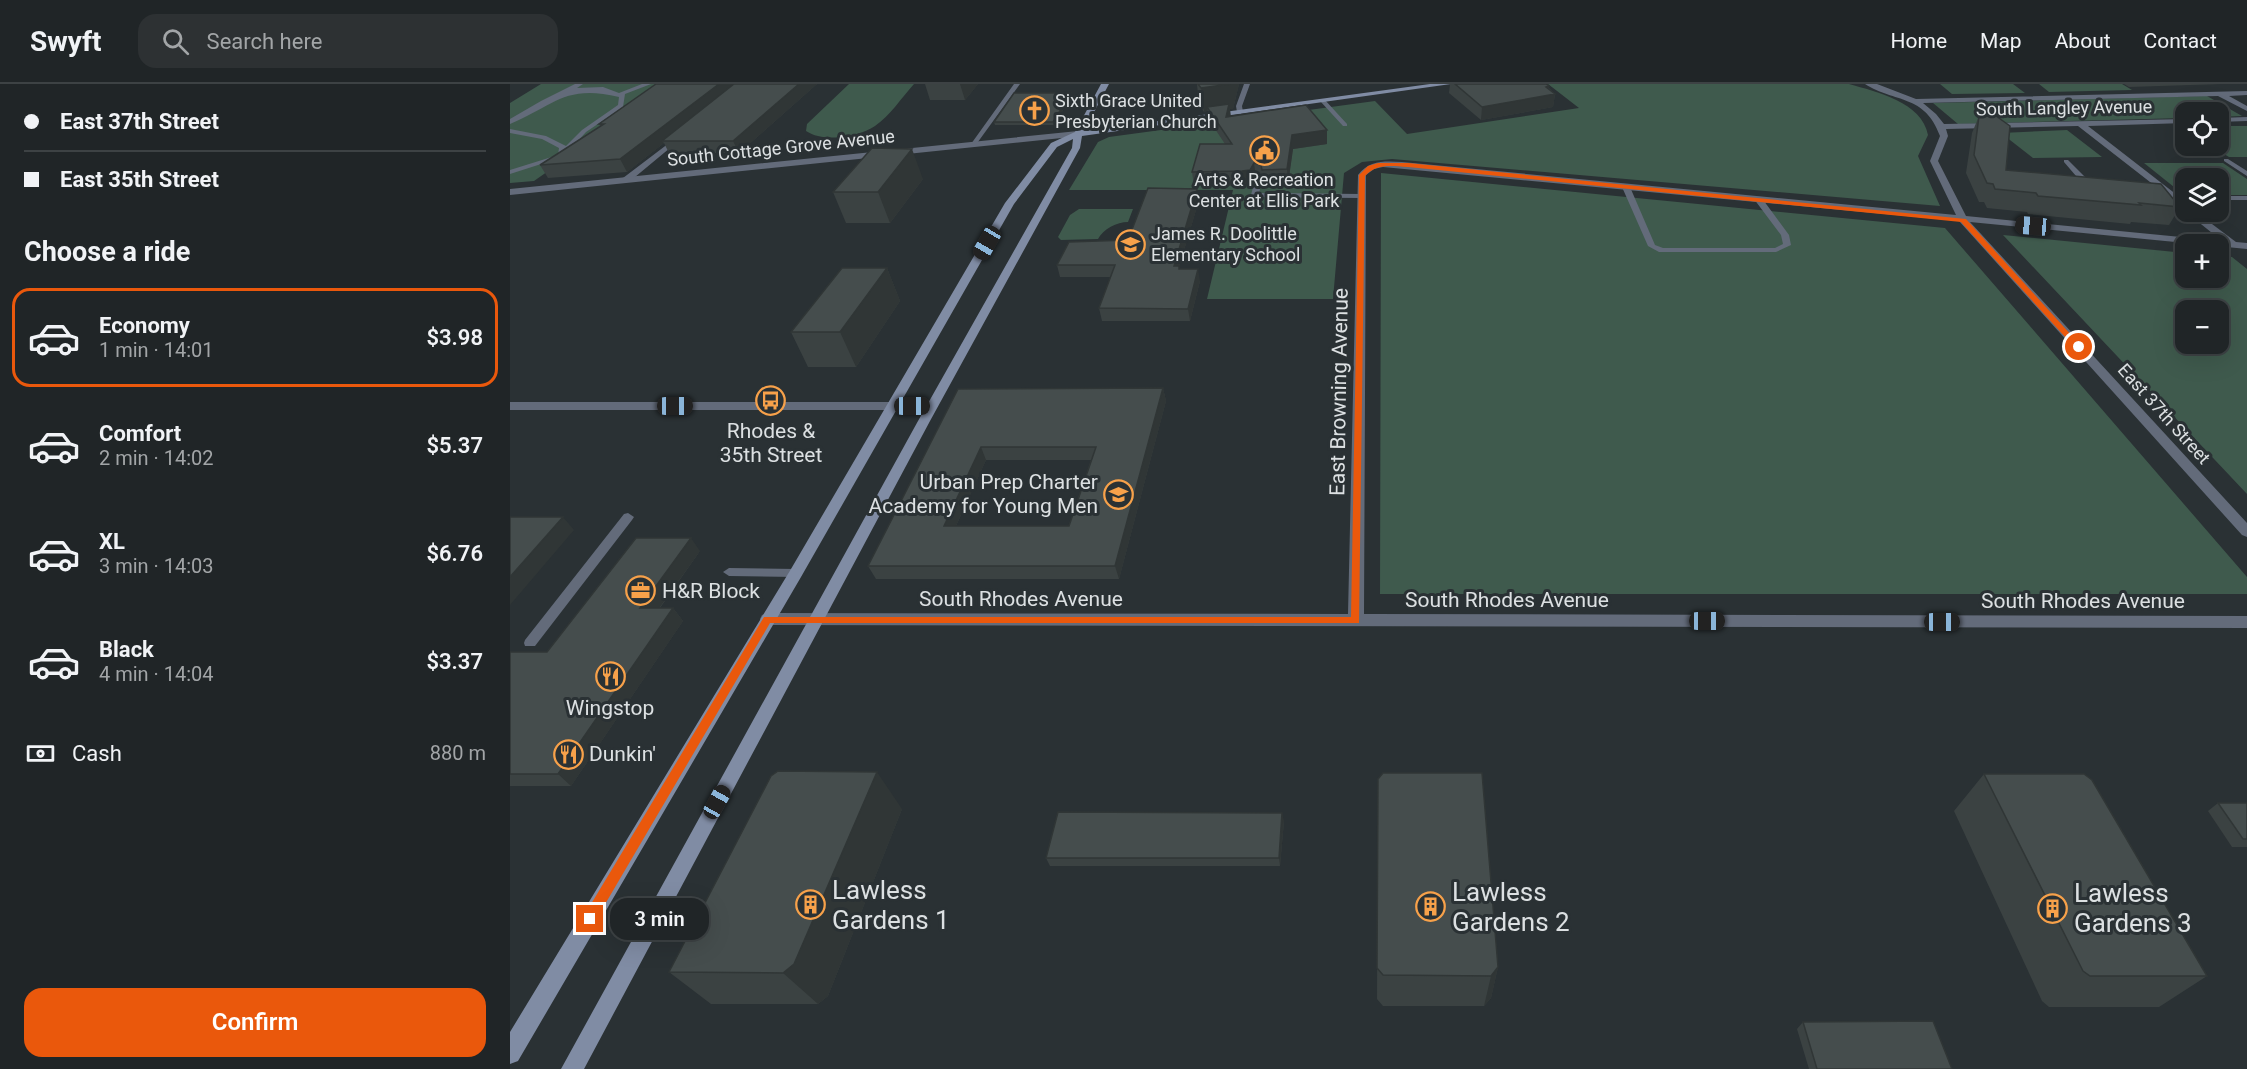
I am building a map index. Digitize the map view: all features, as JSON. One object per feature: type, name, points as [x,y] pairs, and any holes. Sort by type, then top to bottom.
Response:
[{"type":"main road","points":[[572,1069],[932,406],[1076,148],[1078,134],[1105,84]]},
{"type":"main road","name":"South Cottage Grove Avenue","points":[[1078,134],[1447,84]]},
{"type":"main road","points":[[510,1053],[796,573],[1016,195],[1054,145],[1078,134]]},
{"type":"street","points":[[1869,84],[1913,101],[1931,113],[1942,128]]},
{"type":"street","points":[[2202,84],[2247,109]]},
{"type":"street","points":[[2035,89],[2045,97]]},
{"type":"street","name":"South Langley Avenue","points":[[1913,101],[2247,93]]},
{"type":"street","points":[[2229,120],[2247,119]]},
{"type":"street","name":"South Langley Avenue","points":[[1942,128],[2175,121]]},
{"type":"street","points":[[2080,124],[2174,198]]},
{"type":"street","name":"East 37th Street","points":[[1942,128],[1944,136],[1934,161],[1963,220],[2247,532]]},
{"type":"street","name":"South Cottage Grove Avenue","points":[[510,192],[1078,134]]},
{"type":"street","name":"East Browning Avenue","points":[[1356,620],[1362,175],[1370,167],[1378,164],[1408,165],[1626,187]]},
{"type":"street","points":[[1626,187],[2247,246]]},
{"type":"street","points":[[2204,222],[2247,255]]},
{"type":"street","points":[[510,406],[932,406]]},
{"type":"street","name":"South Rhodes Avenue","points":[[768,619],[2247,622]]},
{"type":"lane","points":[[510,122],[580,84]]},
{"type":"lane","points":[[565,92],[594,89],[620,95],[648,84]]},
{"type":"lane","points":[[973,145],[1017,84]]},
{"type":"lane","points":[[1240,112],[1239,106],[1246,84]]},
{"type":"lane","points":[[510,172],[561,156],[584,131],[621,106],[620,95]]},
{"type":"lane","points":[[1323,101],[1345,125]]},
{"type":"lane","points":[[510,131],[557,142],[563,147],[561,156]]},
{"type":"lane","points":[[626,180],[682,136]]},
{"type":"lane","points":[[2226,160],[2247,174]]},
{"type":"lane","points":[[2066,161],[2092,187],[2076,188]]},
{"type":"lane","points":[[1258,182],[1255,195],[1361,196]]},
{"type":"lane","points":[[1626,187],[1652,246],[1662,250],[1776,250],[1787,245],[1785,235],[1758,200]]},
{"type":"lane","points":[[2229,198],[2247,198]]},
{"type":"lane","points":[[530,643],[628,517]]},
{"type":"lane","points":[[729,572],[796,573]]},
{"type":"green space","points":[[541,84],[672,84],[534,181],[510,183],[510,103]]},
{"type":"green space","points":[[849,84],[914,84],[886,117],[868,130],[850,136],[831,138],[813,135],[806,131],[807,124]]},
{"type":"green space","points":[[1548,84],[1849,84],[1885,95],[1908,106],[1924,124],[1928,135],[1918,156],[1940,206],[1392,159],[1362,162],[1344,173],[1333,299],[1207,299],[1233,190],[1069,190],[1098,142],[1109,137],[1375,101],[1407,134],[1579,108]]},
{"type":"green space","points":[[1940,84],[2013,84],[2025,93],[1952,94]]},
{"type":"green space","points":[[2039,84],[2122,84],[2132,90],[2049,92]]},
{"type":"green space","points":[[2207,96],[2218,102],[2175,102],[2175,118],[1958,124],[1933,103]]},
{"type":"green space","points":[[2229,109],[2242,116],[2229,117]]},
{"type":"green space","points":[[2229,126],[2247,126],[2247,157],[2229,157]]},
{"type":"green space","points":[[2067,130],[2102,157],[2033,158],[2001,133]]},
{"type":"green space","points":[[2144,163],[2223,163],[2247,179],[2247,195],[2229,195],[2229,168],[2175,168],[2175,188]]},
{"type":"green space","points":[[1381,173],[1945,228],[2247,577],[2247,594],[1380,594]]},
{"type":"green space","points":[[1079,209],[1133,209],[1128,222],[1111,227],[1098,239],[1061,240],[1058,237],[1070,215]]},
{"type":"green space","points":[[2003,235],[2175,252],[2175,288],[2229,288],[2229,257],[2247,269],[2247,494]]},
{"type":"building","points":[[656,84],[719,84],[620,159],[540,165],[604,124],[599,124]]},
{"type":"building","points":[[734,84],[799,84],[733,141],[662,141]]},
{"type":"building","points":[[1198,84],[1230,84],[1201,88]]},
{"type":"building","points":[[1455,84],[1546,84],[1549,86],[1546,87],[1555,94],[1482,107]]},
{"type":"building","name":"Sixth Grace United Presbyterian Church","points":[[1014,93],[1071,93],[1053,122],[994,122]]},
{"type":"building","points":[[1229,104],[1226,117],[1306,105],[1327,130],[1292,135],[1287,169],[1262,170],[1261,165],[1254,163],[1250,170],[1192,172],[1200,144],[1232,144],[1207,107]]},
{"type":"building","points":[[1979,116],[1996,116],[2010,126],[2006,170],[2161,184],[2175,201],[2175,207],[2038,196],[2036,193],[1995,189],[1993,184],[1987,183],[1974,155]]},
{"type":"building","points":[[872,148],[912,149],[878,192],[833,192]]},
{"type":"building","points":[[1148,188],[1197,189],[1174,266],[1179,266],[1179,269],[1198,269],[1188,309],[1099,308],[1115,265],[1057,265],[1069,242],[1128,240]]},
{"type":"building","points":[[842,268],[887,268],[840,332],[791,332]]},
{"type":"building","name":"Urban Prep Charter Academy for Young Men","points":[[1163,388],[1115,566],[868,566],[958,389]],"holes":[[[981,447],[1096,447],[1069,526],[944,526]]]},
{"type":"building","points":[[510,517],[563,517],[510,577]]},
{"type":"building","points":[[636,538],[691,538],[640,608],[673,608],[558,774],[510,774],[510,652],[547,652]]},
{"type":"building","points":[[778,771],[877,772],[794,964],[783,973],[669,972],[771,776]]},
{"type":"building","name":"Lawless Gardens 2","points":[[1383,773],[1482,773],[1498,967],[1491,976],[1383,975],[1377,968],[1378,779]]},
{"type":"building","points":[[1984,774],[2084,774],[2092,780],[2207,976],[2090,976],[2083,971]]},
{"type":"building","points":[[2218,803],[2247,803],[2247,839],[2243,839]]},
{"type":"building","points":[[1058,812],[1282,813],[1279,858],[1046,858]]},
{"type":"building","points":[[1933,1021],[1952,1069],[1817,1069],[1803,1022]]},
{"type":"place","name":"Sixth Grace United Presbyterian Church","points":[[1034,111]]},
{"type":"place","name":"Arts & Recreation Center at Ellis Park","points":[[1264,151]]},
{"type":"place","name":"James R. Doolittle Elementary School","points":[[1130,244]]},
{"type":"place","name":"Rhodes & 35th Street","points":[[771,400]]},
{"type":"place","name":"Urban Prep Charter Academy for Young Men","points":[[1119,494]]},
{"type":"place","name":"H&R Block","points":[[641,591]]},
{"type":"place","name":"Wingstop","points":[[610,677]]},
{"type":"place","name":"Dunkin'","points":[[568,754]]},
{"type":"place","name":"Lawless Gardens 1","points":[[811,905]]},
{"type":"place","name":"Lawless Gardens 2","points":[[1431,907]]},
{"type":"place","name":"Lawless Gardens 3","points":[[2053,908]]},
{"type":"route","points":[[590,919],[768,619],[1356,620],[1362,175],[1370,167],[1378,164],[1408,165],[1963,220],[2079,347]]}]
